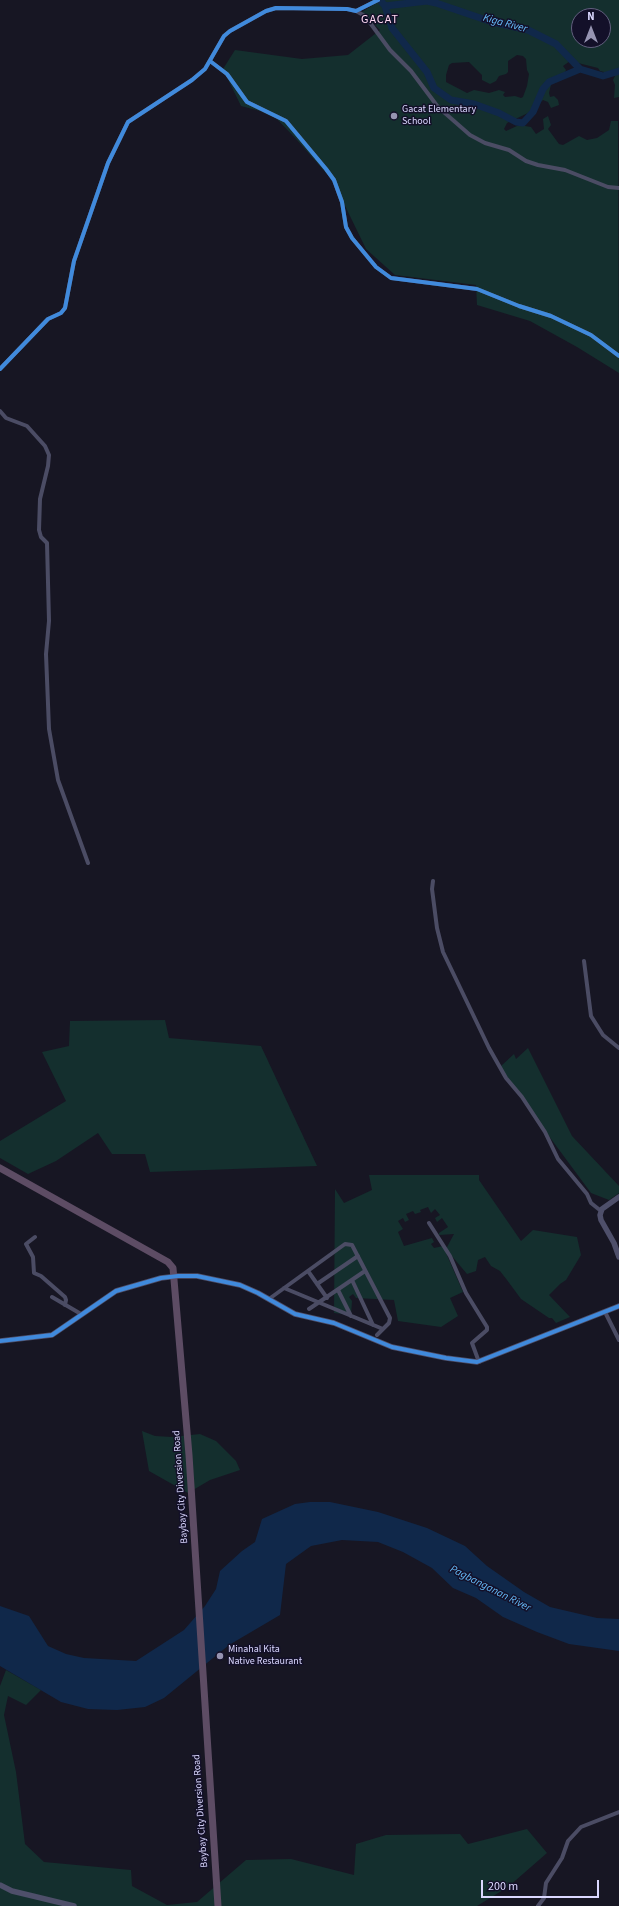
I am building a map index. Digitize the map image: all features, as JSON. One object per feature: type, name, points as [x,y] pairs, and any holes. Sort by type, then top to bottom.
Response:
[{"type":"highway","name":"Baybay City Diversion Road","points":[[0,1168],[168,1262],[172,1266],[187,1432],[218,1906]]},
{"type":"street","points":[[356,11],[378,0]]},
{"type":"street","points":[[0,369],[48,319],[61,313],[65,308],[74,261],[108,163],[125,126],[137,115],[192,80],[210,61],[224,36],[266,11],[276,8],[347,9],[356,11],[365,16],[390,50],[411,71],[438,107],[470,135],[485,143],[509,150],[526,161],[565,170],[608,187],[619,188]]},
{"type":"street","points":[[210,61],[228,74],[247,102],[286,121],[334,180],[342,202],[346,227],[352,238],[376,267],[391,278],[477,289],[519,306],[551,316],[591,336],[619,356]]},
{"type":"street","points":[[0,411],[6,418],[27,426],[45,446],[48,455],[48,466],[40,499],[39,530],[41,537],[47,543],[49,621],[46,654],[49,728],[58,780],[88,863]]},
{"type":"street","points":[[433,881],[432,889],[437,928],[443,952],[489,1048],[506,1078],[522,1097],[545,1132],[558,1159],[587,1194],[591,1203],[601,1211]]},
{"type":"street","points":[[584,961],[591,1016],[603,1036],[619,1048]]},
{"type":"street","points":[[601,1211],[619,1197]]},
{"type":"street","points":[[601,1211],[601,1220],[614,1242],[619,1257]]},
{"type":"street","points":[[429,1223],[450,1256],[464,1290],[487,1327],[487,1330],[472,1343],[479,1362]]},
{"type":"street","points":[[35,1237],[26,1244],[32,1256],[34,1273],[41,1276],[65,1297],[65,1305]]},
{"type":"street","points":[[269,1299],[345,1244],[352,1245],[390,1318],[389,1323],[377,1335]]},
{"type":"street","points":[[317,1284],[358,1256]]},
{"type":"street","points":[[308,1271],[326,1298]]},
{"type":"street","points":[[310,1309],[365,1271]]},
{"type":"street","points":[[0,1341],[52,1335],[116,1291],[160,1278],[173,1276],[197,1276],[240,1285],[295,1314],[336,1324],[390,1347],[446,1358],[479,1362],[619,1306]]},
{"type":"street","points":[[352,1280],[373,1325]]},
{"type":"street","points":[[284,1288],[383,1329]]},
{"type":"street","points":[[338,1290],[351,1316]]},
{"type":"street","points":[[52,1297],[81,1314]]},
{"type":"street","points":[[605,1312],[619,1340]]},
{"type":"street","points":[[538,1906],[544,1898],[546,1883],[562,1858],[568,1841],[582,1827],[619,1812]]},
{"type":"street","points":[[0,1886],[12,1891],[74,1906]]},
{"type":"green space","points":[[381,0],[619,0],[619,97],[614,98],[615,85],[613,80],[615,76],[600,71],[598,68],[570,61],[563,66],[566,70],[564,74],[556,76],[552,80],[549,93],[550,97],[554,96],[558,100],[559,105],[551,108],[548,102],[543,100],[528,113],[507,123],[504,129],[506,131],[517,126],[525,126],[531,127],[536,134],[544,129],[543,119],[548,116],[551,125],[548,129],[559,144],[563,145],[579,136],[587,140],[597,138],[609,130],[611,121],[618,121],[619,373],[577,347],[530,321],[477,305],[476,285],[395,275],[366,249],[333,181],[277,119],[260,111],[241,106],[223,69],[235,50],[302,59],[348,55],[380,30],[362,12]],"holes":[[[517,55],[523,56],[526,59],[529,74],[527,86],[523,97],[521,98],[515,96],[505,97],[503,95],[505,92],[499,90],[489,93],[474,90],[467,93],[446,82],[446,75],[449,65],[452,63],[469,62],[482,75],[482,80],[490,84],[496,81],[499,76],[508,72],[508,61]]]},
{"type":"green space","points":[[165,1020],[169,1038],[261,1046],[317,1166],[150,1172],[145,1154],[112,1154],[98,1133],[56,1161],[28,1174],[0,1158],[0,1141],[66,1101],[42,1052],[69,1046],[70,1021]]},
{"type":"green space","points":[[528,1048],[572,1136],[619,1186],[619,1193],[609,1200],[591,1193],[506,1078],[501,1066],[514,1054],[516,1059]]},
{"type":"green space","points":[[369,1175],[479,1175],[479,1180],[521,1241],[533,1230],[577,1237],[581,1255],[566,1280],[549,1295],[570,1317],[556,1323],[552,1318],[549,1318],[521,1299],[500,1271],[491,1266],[485,1257],[478,1260],[476,1271],[467,1274],[446,1249],[454,1234],[439,1235],[439,1233],[448,1227],[442,1218],[437,1222],[435,1218],[440,1215],[435,1209],[431,1213],[428,1207],[415,1214],[413,1211],[406,1214],[409,1220],[405,1222],[403,1218],[398,1221],[403,1229],[398,1232],[404,1246],[432,1238],[434,1242],[431,1244],[434,1248],[443,1246],[463,1292],[450,1298],[458,1316],[441,1327],[398,1321],[394,1300],[356,1298],[353,1294],[349,1297],[352,1301],[351,1315],[334,1313],[335,1189],[344,1203],[372,1190]]},
{"type":"green space","points":[[142,1431],[155,1436],[172,1437],[200,1434],[216,1441],[236,1461],[240,1470],[210,1480],[188,1493],[149,1471]]},
{"type":"green space","points":[[6,1670],[41,1690],[26,1705],[8,1696],[4,1715],[16,1772],[25,1844],[44,1862],[131,1870],[132,1886],[167,1905],[197,1902],[246,1860],[291,1859],[354,1875],[356,1844],[386,1835],[460,1834],[468,1844],[527,1829],[547,1853],[508,1887],[477,1906],[0,1906],[0,1686]]},
{"type":"water","name":"Pagbanganan River","points":[[330,1502],[378,1512],[427,1528],[465,1546],[487,1566],[524,1592],[550,1607],[597,1618],[619,1619],[619,1651],[569,1644],[537,1632],[503,1617],[476,1598],[453,1588],[432,1568],[403,1552],[378,1542],[342,1540],[311,1546],[286,1564],[280,1615],[229,1645],[164,1698],[145,1707],[117,1710],[88,1709],[61,1702],[0,1666],[0,1606],[29,1616],[48,1646],[66,1654],[84,1658],[136,1661],[184,1630],[205,1606],[216,1589],[220,1571],[242,1551],[255,1542],[262,1519],[295,1504]]},
{"type":"waterway","name":"Kiga River","points":[[380,0],[385,6],[427,1],[492,22],[528,30],[556,44],[580,69],[603,76],[619,71]]},
{"type":"waterway","points":[[385,6],[392,28],[427,72],[434,88],[451,100],[474,104],[499,113],[516,122],[523,123],[533,112],[543,89],[549,82],[580,69]]},
{"type":"cycle path","points":[[0,369],[48,319],[61,313],[65,308],[74,261],[108,163],[128,122],[192,80],[205,69],[224,36],[230,31],[266,11],[276,8],[347,9],[356,11],[378,0]]},
{"type":"cycle path","points":[[210,61],[227,74],[247,102],[286,121],[334,180],[342,202],[346,227],[352,238],[376,267],[391,278],[477,289],[519,306],[551,316],[591,335],[619,356]]},
{"type":"cycle path","points":[[0,1341],[52,1335],[116,1291],[161,1278],[178,1276],[197,1276],[240,1285],[258,1293],[295,1314],[334,1323],[392,1347],[446,1358],[477,1362],[619,1306]]},
{"type":"place","name":"Gacat Elementary School","points":[[394,116]]},
{"type":"place","name":"Minahal Kita Native Restaurant","points":[[220,1656]]},
{"type":"district","name":"GACAT","points":[[380,20]]}]
